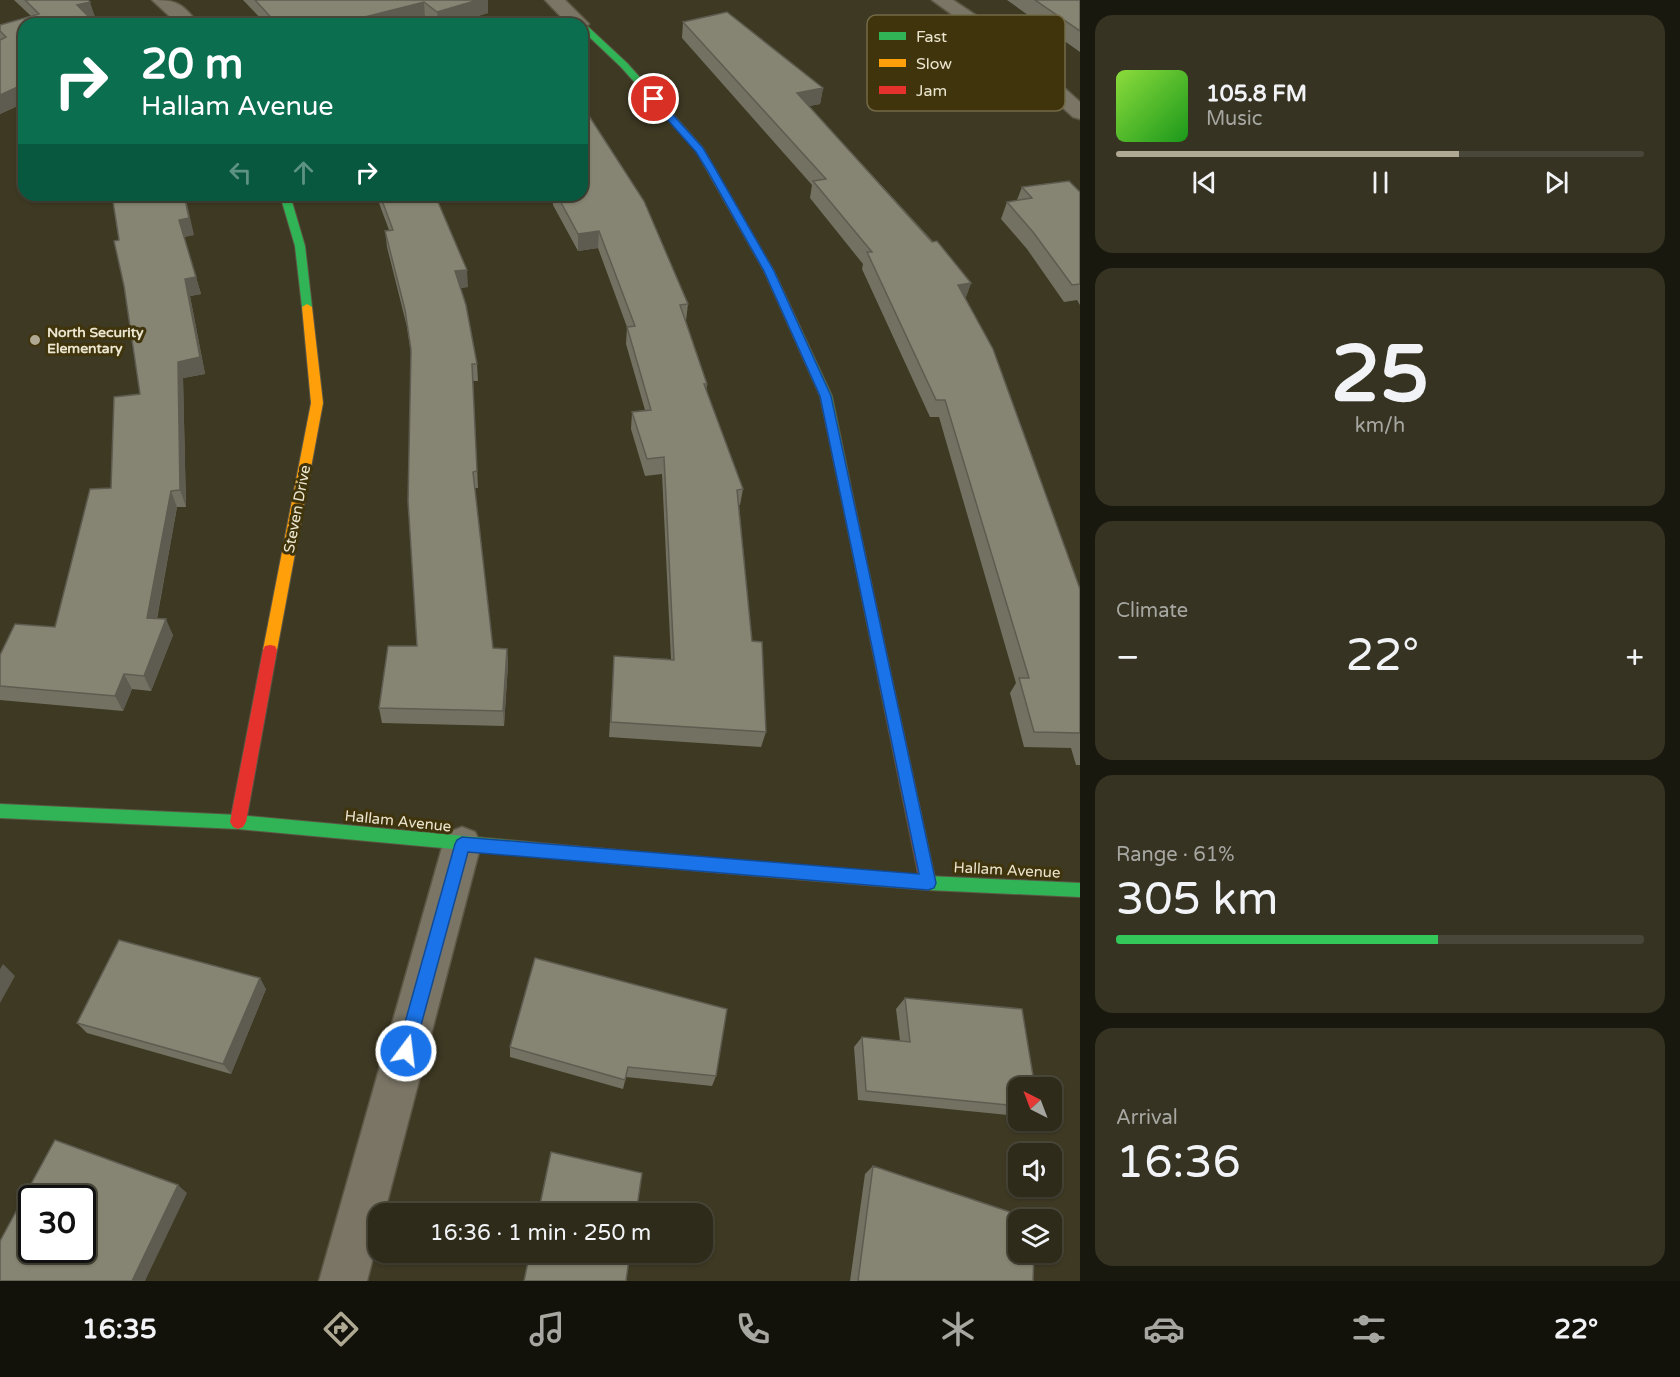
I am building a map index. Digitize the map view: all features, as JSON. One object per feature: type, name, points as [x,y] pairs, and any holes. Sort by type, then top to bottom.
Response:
[{"type":"street","points":[[161,0],[183,18]]},
{"type":"street","points":[[554,0],[573,18]]},
{"type":"street","points":[[940,0],[962,15]]},
{"type":"street","points":[[588,32],[624,65],[700,150],[769,271],[825,396],[928,883]]},
{"type":"street","points":[[1065,99],[1080,113]]},
{"type":"street","name":"Steven Drive","points":[[238,822],[317,403],[300,246],[287,201]]},
{"type":"street","name":"Hallam Avenue","points":[[0,811],[238,822],[462,844],[928,883],[1080,890]]},
{"type":"street","points":[[343,1281],[462,844]]},
{"type":"building","points":[[25,0],[88,0],[90,2],[77,5],[90,18],[25,18],[39,14]]},
{"type":"building","points":[[255,0],[478,0],[437,12],[424,2],[361,18],[272,18]]},
{"type":"building","points":[[1035,0],[1080,0],[1080,31],[1065,21],[1065,15],[1057,15]]},
{"type":"building","points":[[727,12],[823,88],[797,93],[932,242],[937,241],[971,283],[958,285],[993,349],[1080,589],[1080,733],[1034,732],[1019,678],[1029,678],[945,400],[936,400],[867,252],[872,252],[813,181],[826,179],[683,22]]},
{"type":"building","points":[[18,20],[18,87],[0,95],[0,40],[6,37],[0,31],[0,25]]},
{"type":"building","points":[[588,114],[644,201],[688,304],[680,305],[707,384],[704,384],[743,489],[737,490],[752,641],[762,642],[766,732],[611,722],[614,656],[674,660],[664,457],[647,459],[632,412],[651,410],[627,327],[635,326],[599,231],[578,234],[560,201],[588,201]]},
{"type":"building","points":[[1069,181],[1080,192],[1080,284],[1072,285],[1033,232],[1007,202],[1032,198],[1022,187]]},
{"type":"building","points":[[113,201],[185,201],[189,218],[179,220],[196,277],[185,279],[200,357],[178,362],[180,490],[171,491],[147,618],[166,619],[144,676],[124,674],[115,696],[0,686],[0,655],[15,624],[55,627],[90,489],[111,488],[114,397],[140,394],[124,286],[114,241],[119,240]]},
{"type":"building","points":[[382,201],[438,201],[467,270],[455,271],[466,305],[477,364],[472,364],[477,471],[473,472],[493,648],[507,649],[503,711],[379,708],[388,646],[417,646],[408,501],[411,350],[405,310],[385,231],[393,230]]},
{"type":"building","points":[[119,940],[260,978],[223,1064],[77,1023]]},
{"type":"building","points":[[535,958],[727,1009],[716,1076],[628,1067],[625,1080],[510,1047]]},
{"type":"building","points":[[905,998],[1022,1009],[1033,1077],[1008,1077],[1008,1105],[866,1091],[862,1037],[910,1042]]},
{"type":"building","points":[[55,1140],[178,1185],[132,1281],[0,1281],[0,1241],[18,1208],[18,1263],[96,1263],[96,1185],[30,1185]]},
{"type":"building","points":[[551,1152],[642,1173],[638,1203],[540,1203]]},
{"type":"building","points":[[873,1166],[1008,1211],[1008,1263],[1034,1263],[1033,1281],[858,1281]]},
{"type":"building","points":[[528,1263],[628,1263],[626,1281],[524,1281]]},
{"type":"traffic: fast","points":[[588,32],[624,65],[700,150],[769,271],[826,396],[856,540]]},
{"type":"traffic: fast","points":[[287,201],[300,246],[307,307]]},
{"type":"traffic: fast","points":[[0,811],[238,822],[572,853]]},
{"type":"traffic: fast","points":[[805,873],[928,883],[1080,890]]},
{"type":"traffic: slow","points":[[270,650],[317,403],[307,307]]},
{"type":"traffic: slow","points":[[572,853],[805,873]]},
{"type":"traffic: jam","points":[[856,540],[928,883]]},
{"type":"traffic: jam","points":[[238,822],[270,650]]},
{"type":"place","name":"North Security Elementary","points":[[35,340]]},
{"type":"route","points":[[406,1051],[462,844],[928,883],[825,396],[769,271],[700,150],[654,99]]}]
